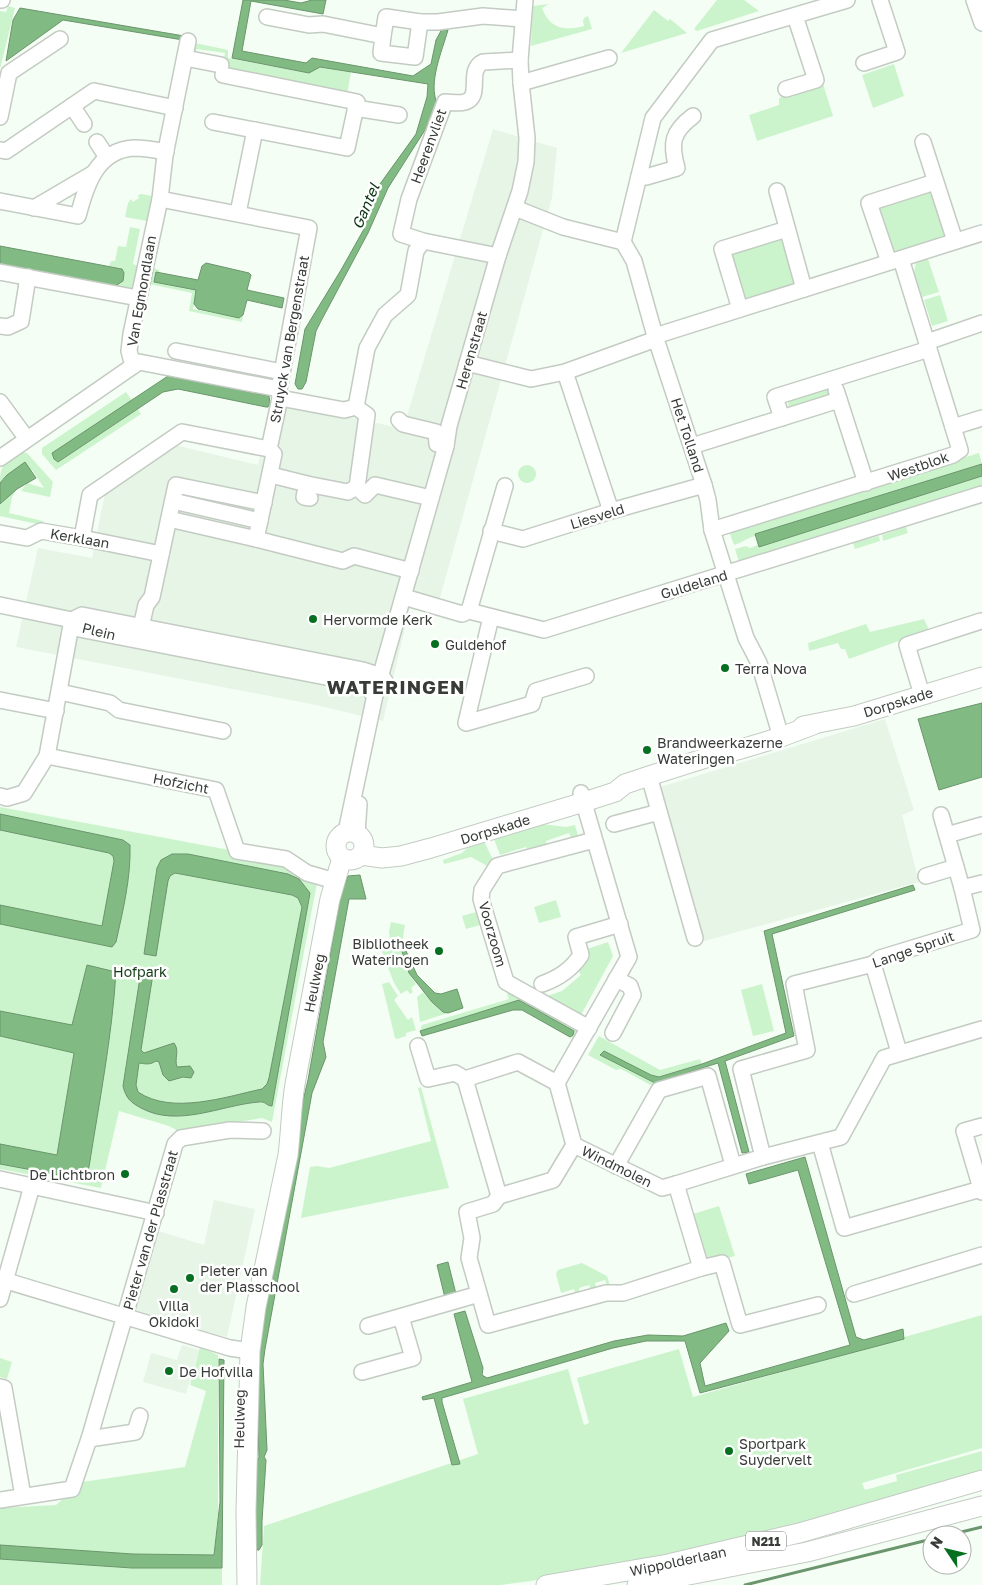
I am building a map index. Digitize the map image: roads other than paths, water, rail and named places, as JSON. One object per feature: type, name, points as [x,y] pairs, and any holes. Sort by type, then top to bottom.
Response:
[{"type":"main road","name":"Dorpskade","points":[[342,858],[352,860],[357,842],[382,848],[400,846],[582,798],[612,783],[625,784],[709,757],[738,742],[854,716],[982,677]]},
{"type":"main road","points":[[342,858],[336,852],[335,844],[339,836],[357,842]]},
{"type":"main road","name":"Heulweg","points":[[238,1585],[239,1538],[236,1502],[239,1468],[240,1388],[246,1351],[288,1154],[291,1134],[290,1109],[334,881],[342,858]]},
{"type":"main road","name":"Heulweg","points":[[246,1351],[247,1585]]},
{"type":"main road","name":"Wippolderlaan","points":[[546,1585],[668,1564],[799,1533],[982,1480]]},
{"type":"main road","name":"Wippolderlaan","points":[[637,1585],[807,1552],[982,1506]]},
{"type":"street","name":"Herenstraat","points":[[375,695],[446,446],[449,426],[467,363],[498,256],[520,191],[527,149],[520,60],[525,0]]},
{"type":"street","points":[[864,63],[897,52],[880,0]]},
{"type":"street","points":[[974,0],[982,24]]},
{"type":"street","points":[[515,208],[563,227],[623,242],[653,118],[712,40],[796,16],[839,1]]},
{"type":"street","points":[[420,22],[415,57],[381,53],[386,17],[420,22],[438,22],[483,16],[523,19]]},
{"type":"street","points":[[786,89],[816,80],[796,16]]},
{"type":"street","points":[[267,17],[309,25],[323,24],[383,36]]},
{"type":"street","points":[[0,117],[9,73],[60,39]]},
{"type":"street","name":"Van Egmondlaan","points":[[0,458],[132,366],[129,351],[138,298],[160,199],[166,152],[188,41]]},
{"type":"street","points":[[185,58],[222,70],[357,102],[347,148],[213,122]]},
{"type":"street","points":[[521,84],[609,58]]},
{"type":"street","name":"Heerenvliet","points":[[423,240],[401,234],[409,199],[444,102],[462,103],[471,99],[474,72],[478,64],[483,62],[520,60]]},
{"type":"street","points":[[0,150],[6,151],[94,91],[175,108]]},
{"type":"street","points":[[72,106],[84,124]]},
{"type":"street","points":[[356,108],[399,115]]},
{"type":"street","points":[[639,176],[646,178],[678,168],[673,154],[673,139],[681,125],[693,116]]},
{"type":"street","points":[[160,199],[238,214],[255,130]]},
{"type":"street","points":[[97,142],[107,157]]},
{"type":"street","points":[[924,142],[955,241]]},
{"type":"street","points":[[34,208],[92,174],[107,157],[122,150],[136,148],[166,152]]},
{"type":"street","points":[[0,201],[78,216],[92,174]]},
{"type":"street","name":"Westblok","points":[[712,530],[866,484],[953,455],[960,450],[928,346],[895,260],[869,203],[935,182]]},
{"type":"street","points":[[777,191],[804,289]]},
{"type":"street","name":"Struyck van Bergenstraat","points":[[238,214],[309,228],[269,449],[274,454],[270,475]]},
{"type":"street","points":[[740,309],[722,249],[787,229]]},
{"type":"street","points":[[467,363],[531,379],[565,372],[655,338],[740,309],[982,232]]},
{"type":"street","points":[[356,407],[367,348],[385,315],[408,295],[416,251],[423,240],[498,256]]},
{"type":"street","name":"Het Tolland","points":[[623,242],[634,261],[655,338],[704,485],[712,530],[746,638],[759,663],[779,734]]},
{"type":"street","points":[[0,272],[138,298]]},
{"type":"street","points":[[0,326],[8,327],[21,321],[28,277]]},
{"type":"street","points":[[782,418],[775,397],[928,346],[959,330],[982,323]]},
{"type":"street","points":[[176,351],[282,372]]},
{"type":"street","points":[[132,366],[139,362],[344,410],[356,407]]},
{"type":"street","points":[[565,372],[611,511]]},
{"type":"street","points":[[832,379],[866,484]]},
{"type":"street","points":[[692,446],[839,400]]},
{"type":"street","points":[[0,402],[26,439]]},
{"type":"street","points":[[356,407],[367,415],[357,487],[364,495],[375,484],[431,498]]},
{"type":"street","points":[[953,427],[982,418]]},
{"type":"street","points":[[399,420],[403,424],[436,432],[437,444],[446,446]]},
{"type":"street","points":[[82,538],[90,494],[182,432],[269,449]]},
{"type":"street","points":[[256,539],[270,475],[309,491],[348,492],[357,487]]},
{"type":"street","points":[[140,633],[146,605],[152,597],[176,485],[264,503]]},
{"type":"street","name":"Liesveld","points":[[491,530],[522,539],[611,511],[704,485]]},
{"type":"street","points":[[469,611],[505,486]]},
{"type":"street","name":"Guldeland","points":[[404,597],[462,614],[469,611],[544,630],[982,494]]},
{"type":"street","points":[[173,501],[260,522]]},
{"type":"street","points":[[169,519],[343,561],[354,556],[411,571]]},
{"type":"street","name":"Kerklaan","points":[[0,533],[27,538],[41,531],[161,554]]},
{"type":"street","points":[[0,605],[72,620],[47,756],[24,793],[7,798],[0,796]]},
{"type":"street","points":[[491,617],[466,723],[532,704],[536,691],[586,676]]},
{"type":"street","name":"Plein","points":[[72,620],[79,628],[140,633],[351,675],[381,676]]},
{"type":"street","points":[[922,695],[907,645],[981,621]]},
{"type":"street","name":"Plein","points":[[351,675],[375,695]]},
{"type":"street","points":[[357,842],[359,798],[386,681],[381,676]]},
{"type":"street","points":[[60,692],[110,702],[119,710],[223,731]]},
{"type":"street","points":[[357,842],[375,695]]},
{"type":"street","points":[[0,700],[56,711]]},
{"type":"street","name":"Hofzicht","points":[[47,756],[216,790],[237,851],[286,859],[307,873],[334,881]]},
{"type":"street","points":[[649,776],[696,938]]},
{"type":"street","points":[[465,1079],[518,1062],[557,1083],[628,956],[582,798]]},
{"type":"street","points":[[614,824],[659,812]]},
{"type":"street","points":[[941,815],[962,888],[982,882]]},
{"type":"street","points":[[947,835],[982,825]]},
{"type":"street","name":"Voorzoom","points":[[589,1028],[506,982],[482,899],[482,890],[497,866],[594,840]]},
{"type":"street","points":[[926,876],[956,867]]},
{"type":"street","name":"Lange Spruit","points":[[763,1157],[741,1069],[807,1050],[794,984],[873,964],[880,958],[972,930],[962,888]]},
{"type":"street","points":[[542,984],[555,980],[572,967],[581,955],[576,937],[620,924]]},
{"type":"street","points":[[873,964],[900,1052]]},
{"type":"street","points":[[612,1033],[633,995],[630,986],[616,979]]},
{"type":"street","name":"Windmolen","points":[[557,1083],[574,1145],[662,1188],[733,1165],[841,1137],[884,1058],[982,1029]]},
{"type":"street","points":[[418,1046],[428,1079],[455,1073],[465,1079],[499,1196]]},
{"type":"street","points":[[616,1166],[659,1090],[708,1076],[733,1165]]},
{"type":"street","points":[[820,1143],[844,1228],[982,1190],[964,1131],[982,1126]]},
{"type":"street","name":"Pieter van der Plasstraat","points":[[23,1496],[72,1489],[89,1439],[175,1144],[178,1140],[230,1130],[263,1131]]},
{"type":"street","points":[[574,1145],[553,1180],[499,1196],[493,1204],[468,1212],[472,1238],[469,1258],[488,1325],[606,1293],[623,1293],[722,1263],[740,1325],[818,1305]]},
{"type":"street","points":[[0,1179],[156,1214]]},
{"type":"street","points":[[676,1184],[701,1268]]},
{"type":"street","points":[[0,1299],[3,1280],[32,1186]]},
{"type":"street","points":[[854,1294],[982,1255]]},
{"type":"street","points":[[3,1280],[246,1351]]},
{"type":"street","points":[[368,1326],[479,1294]]},
{"type":"street","points":[[362,1372],[413,1358],[401,1317]]},
{"type":"street","points":[[0,1387],[4,1388],[23,1496],[0,1500]]},
{"type":"street","points":[[89,1439],[135,1432],[140,1416]]},
{"type":"waterway","points":[[972,1529],[982,1527]]},
{"type":"waterway","points":[[745,1585],[922,1541]]},
{"type":"place","name":"Hervormde Kerk","points":[[313,619]]},
{"type":"place","name":"Guldehof","points":[[435,644]]},
{"type":"place","name":"Terra Nova","points":[[725,668]]},
{"type":"place","name":"Brandweerkazerne Wateringen","points":[[647,750]]},
{"type":"place","name":"Bibliotheek Wateringen","points":[[439,951]]},
{"type":"place","name":"De Lichtbron","points":[[125,1174]]},
{"type":"place","name":"Pieter van der Plasschool","points":[[190,1278]]},
{"type":"place","name":"Villa Okidoki","points":[[174,1289]]},
{"type":"place","name":"De Hofvilla","points":[[169,1371]]},
{"type":"place","name":"Sportpark Suydervelt","points":[[729,1451]]},
{"type":"district","name":"WATERINGEN","points":[[396,686]]},
{"type":"water label","name":"Gantel","points":[[365,206]]},
{"type":"park label","name":"Hofpark","points":[[140,971]]}]
